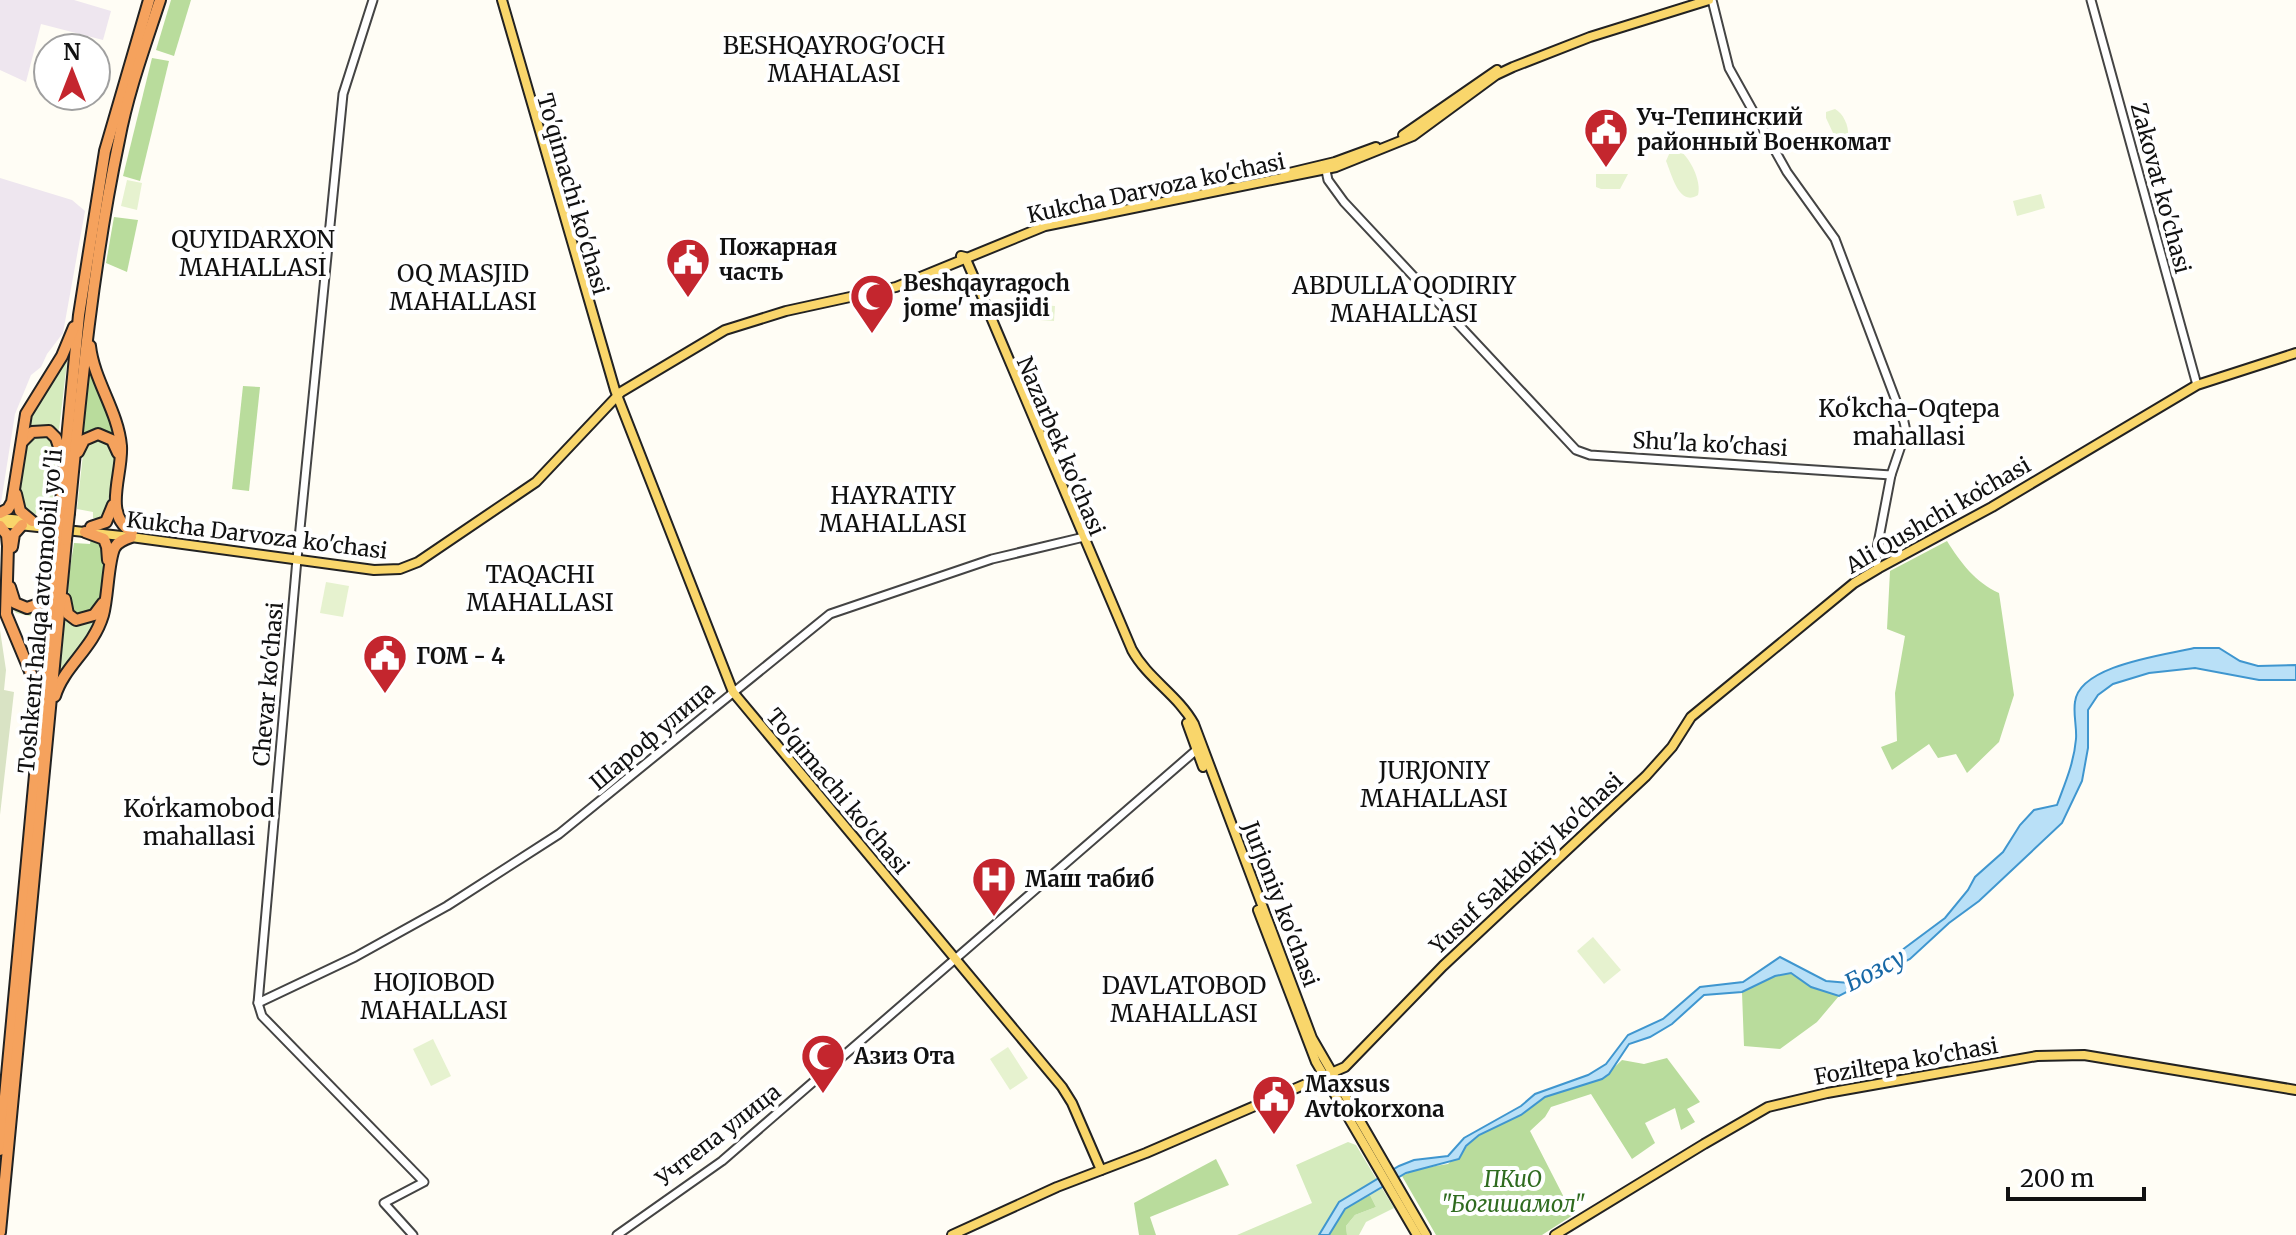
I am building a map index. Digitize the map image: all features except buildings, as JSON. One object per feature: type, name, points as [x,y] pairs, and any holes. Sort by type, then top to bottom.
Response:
[{"type":"highway","name":"Toshkent halqa avtomobil yo'li","points":[[0,1232],[15,1028],[84,315],[109,136],[149,0]]},
{"type":"highway","name":"Toshkent halqa avtomobil yo'li","points":[[84,315],[119,138],[160,0]]},
{"type":"highway","points":[[44,729],[35,686],[6,614],[8,542],[0,520],[12,502],[26,414],[84,315]]},
{"type":"highway","points":[[44,729],[59,686],[88,649],[114,551],[131,534],[115,514],[121,445],[92,361],[84,315]]},
{"type":"highway","points":[[58,579],[42,603],[35,607],[23,608],[13,599],[10,589],[12,541],[15,531],[29,524],[16,501],[25,438],[35,430],[49,431],[58,441],[69,465]]},
{"type":"highway","points":[[69,465],[82,442],[90,435],[105,435],[116,446],[118,466],[111,512],[105,523],[88,529]]},
{"type":"highway","points":[[88,529],[102,538],[108,554],[102,604],[96,621]]},
{"type":"highway","points":[[58,579],[68,614],[76,620],[96,621]]},
{"type":"highway","name":"Toshkent halqa avtomobil yo'li","points":[[0,1150],[15,1028]]},
{"type":"main road","name":"To'qimachi ko'chasi","points":[[500,0],[615,393],[733,692],[1066,1093],[1101,1170]]},
{"type":"main road","name":"Kukcha Darvoza ko'chasi","points":[[0,520],[131,534],[382,571],[400,569],[413,564],[536,482],[615,393],[692,342],[737,320],[886,284],[1045,226],[1367,157],[1413,136],[1496,75],[1556,47],[1693,0]]},
{"type":"main road","name":"Kukcha Darvoza ko'chasi","points":[[1656,13],[1710,0]]},
{"type":"main road","name":"Nazarbek ko'chasi","points":[[962,257],[1132,650],[1159,686]]},
{"type":"main road","name":"Ali Qushchi koʻchasi","points":[[1680,733],[1691,717],[1854,583],[1992,507],[2197,385],[2296,353]]},
{"type":"main road","name":"Jurjoniy ko'chasi","points":[[1159,686],[1187,711],[1316,1062],[1327,1073]]},
{"type":"main road","name":"Yusuf Sakkokiy ko'chasi","points":[[952,1235],[1352,1061],[1392,1017],[1646,776],[1672,747],[1680,733]]},
{"type":"main road","name":"Jurjoniy ko'chasi","points":[[1199,748],[1327,1073],[1416,1229],[1426,1235]]},
{"type":"main road","name":"Yusuf Sakkokiy ko'chasi","points":[[1327,1073],[1392,1017]]},
{"type":"main road","name":"Foziltepa ko'chasi","points":[[1555,1235],[1759,1111],[1819,1096],[2059,1058],[2296,1092]]},
{"type":"main road","points":[[1316,1062],[1310,1079],[1338,1092],[1342,1077],[1352,1061]]},
{"type":"main road","name":"Foziltepa ko'chasi","points":[[1564,1235],[1761,1114],[1819,1096]]},
{"type":"street","name":"Chevar ko'chasi","points":[[258,1003],[297,557],[343,94],[373,0]]},
{"type":"street","points":[[1710,0],[1729,68],[1787,172],[1835,239],[1904,422],[1906,431],[1891,475],[1875,559],[1879,568]]},
{"type":"street","name":"Zakovat ko'chasi","points":[[2091,0],[2197,385]]},
{"type":"street","name":"Shu'la ko'chasi","points":[[1325,168],[1328,180],[1344,202],[1576,450],[1590,455],[1891,475]]},
{"type":"street","name":"Шароф улица","points":[[258,1003],[355,957],[509,868],[580,819],[830,614],[992,559],[1083,538]]},
{"type":"street","name":"Учтепа улица","points":[[617,1235],[722,1161],[1199,748]]},
{"type":"street","points":[[258,1003],[262,1016],[424,1182],[384,1203],[413,1235]]},
{"type":"shaded area","points":[[0,0],[74,0],[111,11],[105,32],[72,32],[41,24],[39,32],[32,32],[32,59],[26,82],[0,70]]},
{"type":"shaded area","points":[[0,178],[72,200],[85,211],[63,333],[41,367],[31,375],[15,414],[0,509]]},
{"type":"green space","points":[[171,0],[191,0],[174,56],[156,50]]},
{"type":"green space","points":[[152,58],[169,61],[140,181],[123,176]]},
{"type":"green space","points":[[1835,109],[1848,128],[1848,135],[1842,139],[1834,135],[1826,118],[1826,112]]},
{"type":"green space","points":[[1679,150],[1697,177],[1698,195],[1691,198],[1677,188],[1666,161],[1670,152]]},
{"type":"green space","points":[[1596,174],[1628,174],[1620,189],[1601,189],[1596,187]]},
{"type":"green space","points":[[127,180],[142,183],[137,210],[121,206]]},
{"type":"green space","points":[[2041,194],[2045,208],[2017,216],[2013,201]]},
{"type":"green space","points":[[114,217],[138,220],[127,272],[106,263]]},
{"type":"green space","points":[[1027,304],[1055,306],[1054,321],[1026,319]]},
{"type":"green space","points":[[68,354],[59,430],[43,425],[27,426],[31,415]]},
{"type":"green space","points":[[88,358],[118,441],[100,431],[80,437]]},
{"type":"green space","points":[[243,386],[260,387],[249,491],[232,489]]},
{"type":"green space","points":[[48,433],[56,449],[52,508],[37,507],[36,514],[24,513],[19,485],[25,446],[28,438]]},
{"type":"green space","points":[[92,438],[109,441],[116,458],[105,519],[93,518],[93,512],[77,509],[84,445]]},
{"type":"green space","points":[[91,538],[101,541],[105,558],[101,604],[88,616],[74,615],[68,589],[74,543],[90,544]]},
{"type":"green space","points":[[1947,541],[1969,571],[1999,593],[2014,695],[1999,742],[1967,773],[1956,754],[1938,758],[1929,744],[1892,770],[1881,747],[1897,741],[1895,693],[1905,636],[1887,629],[1890,571]]},
{"type":"green space","points":[[326,582],[349,586],[343,617],[320,613]]},
{"type":"green space","points":[[9,604],[23,612],[42,609],[36,675],[34,617],[16,613]]},
{"type":"green space","points":[[64,613],[73,622],[96,623],[59,678]]},
{"type":"green space","points":[[0,630],[6,670],[4,690],[14,692],[0,815]]},
{"type":"green space","points":[[1593,937],[1621,970],[1604,984],[1577,951]]},
{"type":"green space","points":[[1791,973],[1811,987],[1839,996],[1817,1022],[1780,1049],[1744,1046],[1742,992],[1775,976]]},
{"type":"green space","points":[[433,1039],[451,1076],[431,1086],[413,1049]]},
{"type":"green space","points":[[1008,1047],[1028,1078],[1010,1090],[990,1059]]},
{"type":"green space","name":"ПКиО \"Богишамол\"","points":[[1667,1058],[1700,1102],[1687,1109],[1695,1122],[1681,1130],[1675,1108],[1645,1123],[1655,1143],[1632,1159],[1591,1094],[1551,1107],[1530,1131],[1573,1215],[1542,1235],[1436,1235],[1402,1176],[1416,1169],[1448,1164],[1479,1135],[1521,1115],[1545,1097],[1602,1079],[1622,1060],[1644,1064]]},
{"type":"green space","points":[[1348,1142],[1356,1145],[1377,1180],[1339,1202],[1319,1235],[1237,1235],[1312,1203],[1296,1165]]},
{"type":"green space","points":[[1216,1159],[1229,1185],[1150,1217],[1156,1235],[1139,1235],[1134,1203]]},
{"type":"green space","points":[[1382,1188],[1394,1208],[1366,1222],[1359,1235],[1347,1235],[1346,1226],[1355,1215],[1376,1207],[1370,1195]]},
{"type":"green space","points":[[1370,1195],[1376,1207],[1355,1215],[1346,1226],[1347,1235],[1329,1235],[1345,1209]]},
{"type":"water","name":"Бозсу","points":[[2194,648],[2219,648],[2240,661],[2258,666],[2296,665],[2296,680],[2259,680],[2195,668],[2149,673],[2113,684],[2098,695],[2088,710],[2088,748],[2082,781],[2062,823],[1979,901],[1949,923],[1910,959],[1839,996],[1811,987],[1791,973],[1775,976],[1742,992],[1704,995],[1672,1024],[1650,1037],[1629,1044],[1609,1074],[1602,1079],[1545,1097],[1521,1115],[1479,1135],[1466,1146],[1459,1159],[1406,1173],[1345,1209],[1329,1235],[1319,1235],[1339,1202],[1399,1166],[1414,1160],[1448,1156],[1464,1138],[1521,1106],[1535,1094],[1588,1075],[1606,1064],[1628,1035],[1663,1019],[1700,987],[1743,982],[1780,957],[1826,981],[1849,983],[1894,956],[1945,918],[1975,877],[2003,852],[2034,810],[2057,805],[2073,756],[2075,702],[2080,689],[2107,670]]},
{"type":"place","name":"Уч-Тепинский районный Военкомат","points":[[1606,169]]},
{"type":"place","name":"Пожарная часть","points":[[688,299]]},
{"type":"place","name":"Beshqayragoch jome' masjidi","points":[[872,335]]},
{"type":"place","name":"ГОМ - 4","points":[[385,695]]},
{"type":"place","name":"Маш табиб","points":[[994,918]]},
{"type":"place","name":"Азиз Ота","points":[[823,1095]]},
{"type":"place","name":"Maxsus Avtokorxona","points":[[1274,1136]]},
{"type":"district","name":"BESHQAYROG'OCH MAHALASI","points":[[834,59]]},
{"type":"district","name":"QUYIDARXON MAHALLASI","points":[[253,253]]},
{"type":"district","name":"OQ MASJID MAHALLASI","points":[[463,287]]},
{"type":"district","name":"ABDULLA QODIRIY MAHALLASI","points":[[1404,299]]},
{"type":"district","name":"Koʻkcha-Oqtepa mahallasi","points":[[1909,422]]},
{"type":"district","name":"HAYRATIY MAHALLASI","points":[[893,509]]},
{"type":"district","name":"TAQACHI MAHALLASI","points":[[540,588]]},
{"type":"district","name":"JURJONIY MAHALLASI","points":[[1434,784]]},
{"type":"district","name":"Koʻrkamobod mahallasi","points":[[199,822]]},
{"type":"district","name":"HOJIOBOD MAHALLASI","points":[[434,996]]},
{"type":"district","name":"DAVLATOBOD MAHALLASI","points":[[1184,999]]}]
